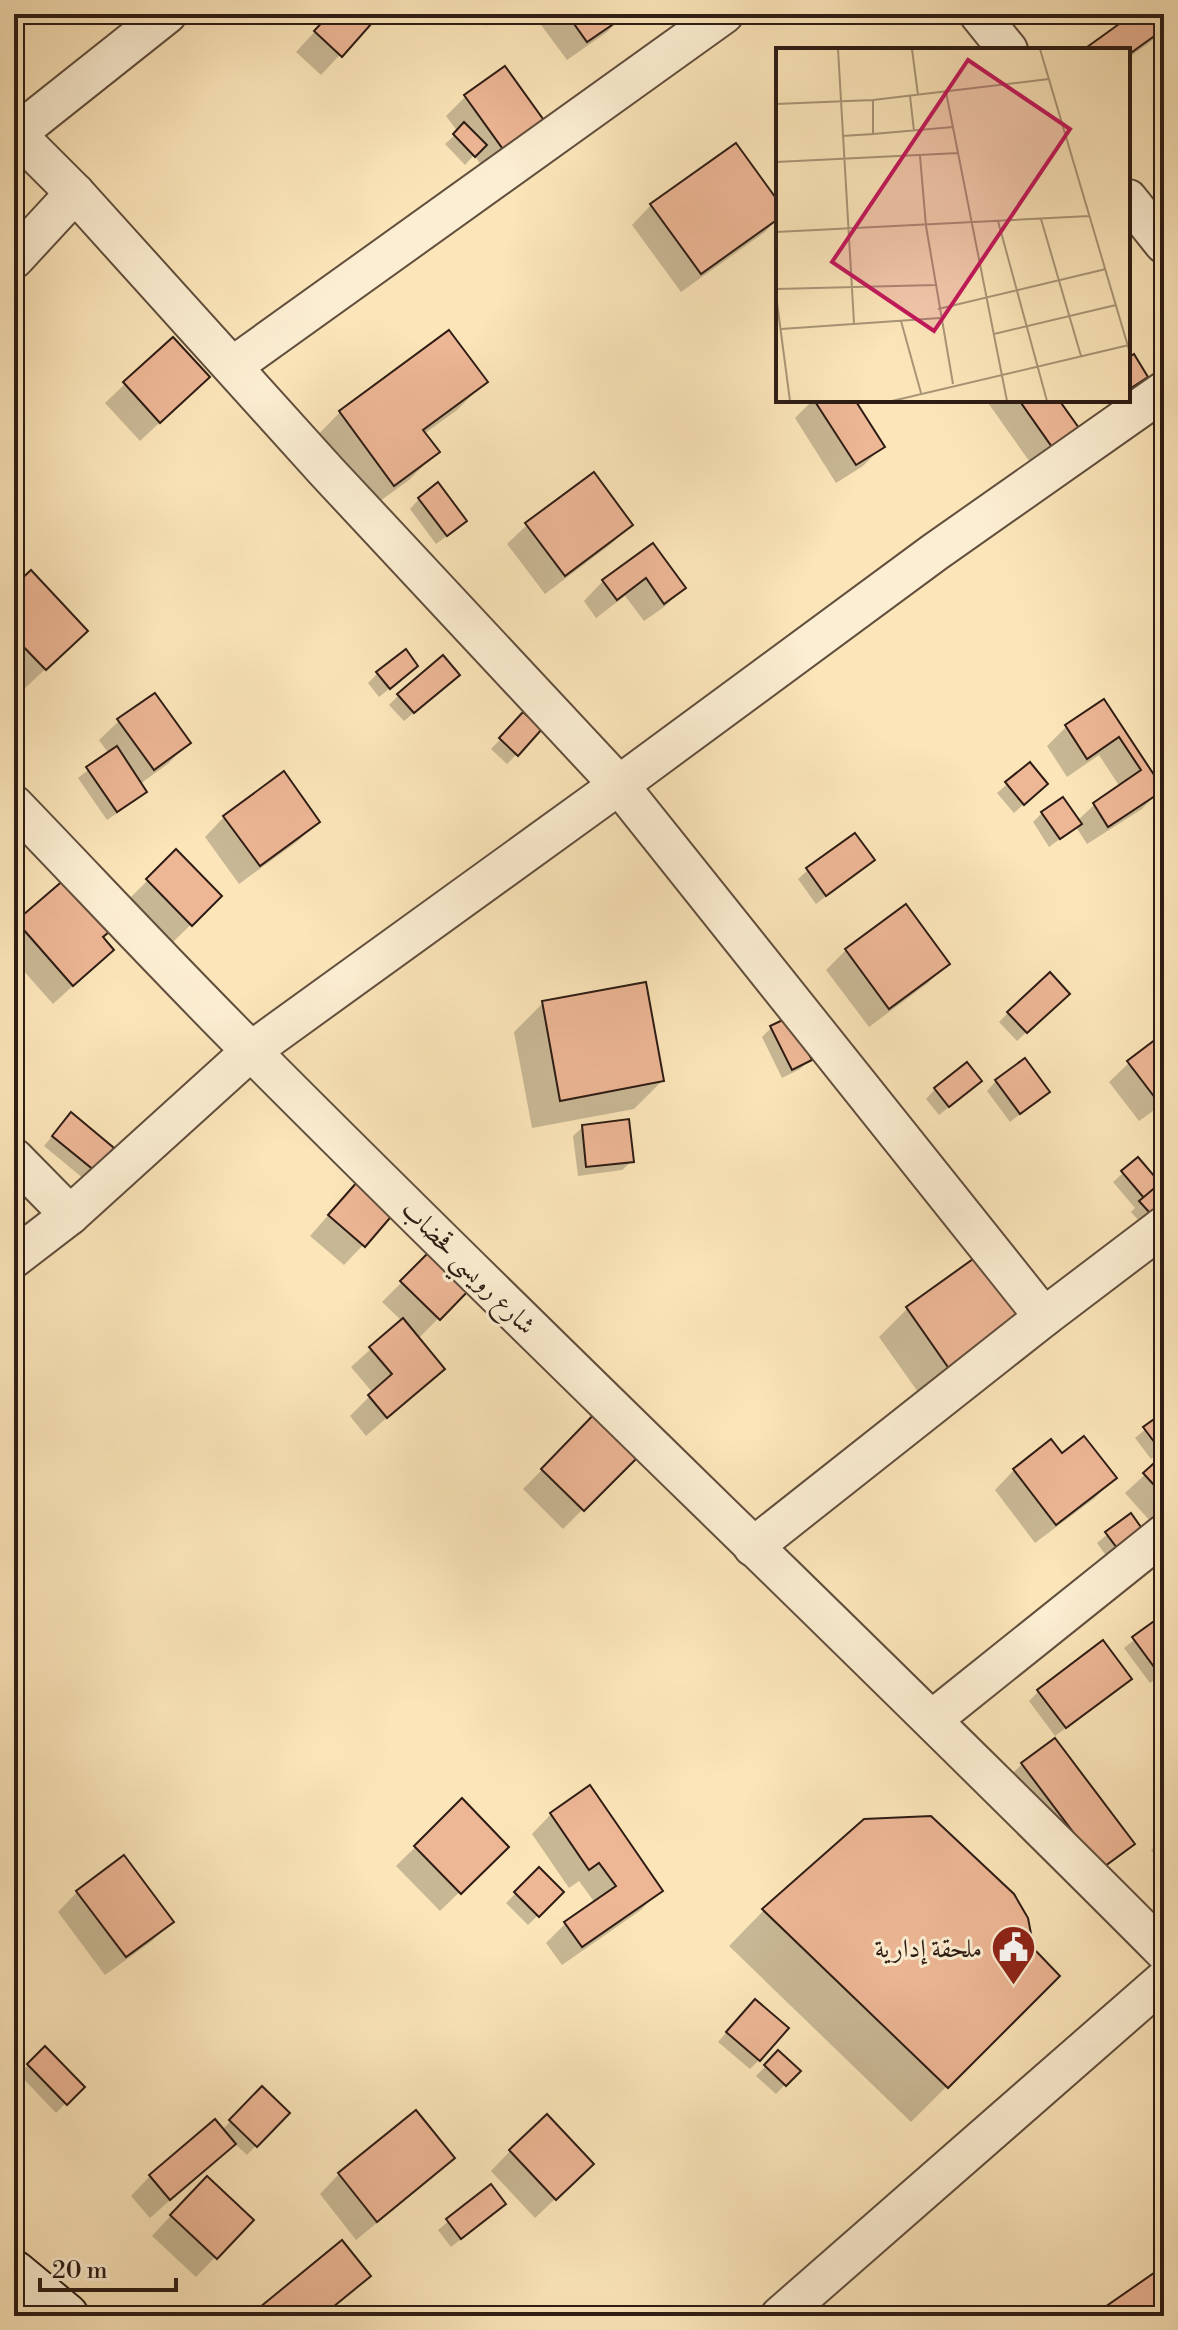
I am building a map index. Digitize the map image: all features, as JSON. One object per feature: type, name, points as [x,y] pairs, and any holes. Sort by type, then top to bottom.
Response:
[{"type":"street","points":[[167,14],[15,133],[75,193],[327,472],[619,785],[1044,1317]]},
{"type":"street","points":[[233,366],[724,14]]},
{"type":"street","points":[[979,14],[1006,48]]},
{"type":"street","points":[[14,259],[75,193]]},
{"type":"street","points":[[1130,202],[1164,244]]},
{"type":"street","points":[[14,1258],[70,1215],[251,1051],[935,552],[1164,391]]},
{"type":"street","name":"شارع رويسي قحضاب","points":[[14,805],[251,1051],[753,1547],[933,1719],[1164,1951]]},
{"type":"street","points":[[14,1158],[70,1215]]},
{"type":"street","points":[[753,1547],[1164,1226]]},
{"type":"street","points":[[933,1719],[1164,1534]]},
{"type":"street","points":[[780,2316],[1164,1980]]},
{"type":"street","points":[[14,2273],[66,2316]]},
{"type":"building","points":[[330,14],[380,14],[342,57],[314,31]]},
{"type":"building","points":[[567,14],[628,14],[587,42]]},
{"type":"building","points":[[1133,14],[1164,14],[1164,29],[1130,54],[1130,48],[1086,48]]},
{"type":"building","points":[[505,66],[561,144],[520,173],[464,95]]},
{"type":"building","points":[[464,122],[487,145],[475,157],[453,134]]},
{"type":"building","points":[[736,143],[776,198],[776,220],[701,274],[650,204]]},
{"type":"building","points":[[449,330],[488,382],[423,430],[440,452],[394,486],[339,411]]},
{"type":"building","points":[[173,337],[210,377],[160,423],[123,382]]},
{"type":"building","points":[[1134,354],[1148,377],[1130,389],[1130,357]]},
{"type":"building","points":[[815,402],[856,402],[885,447],[856,465]]},
{"type":"building","points":[[1020,402],[1060,402],[1079,428],[1052,447]]},
{"type":"building","points":[[594,472],[633,525],[565,576],[525,523]]},
{"type":"building","points":[[438,482],[467,521],[447,536],[418,498]]},
{"type":"building","points":[[653,543],[686,588],[664,604],[646,578],[617,600],[602,580]]},
{"type":"building","points":[[31,570],[88,631],[46,670],[14,637],[14,586]]},
{"type":"building","points":[[406,649],[418,666],[390,689],[376,672]]},
{"type":"building","points":[[443,655],[460,675],[414,713],[397,694]]},
{"type":"building","points":[[155,693],[191,743],[154,770],[117,719]]},
{"type":"building","points":[[1104,699],[1164,790],[1108,827],[1093,803],[1141,770],[1119,737],[1087,759],[1065,725]]},
{"type":"building","points":[[523,712],[542,729],[518,756],[499,738]]},
{"type":"building","points":[[117,746],[147,792],[117,812],[86,767]]},
{"type":"building","points":[[1030,762],[1048,784],[1024,805],[1005,782]]},
{"type":"building","points":[[284,771],[320,822],[260,866],[223,816]]},
{"type":"building","points":[[1063,797],[1082,824],[1060,839],[1041,812]]},
{"type":"building","points":[[855,833],[875,860],[826,896],[806,868]]},
{"type":"building","points":[[176,849],[222,896],[192,926],[146,879]]},
{"type":"building","points":[[73,872],[119,924],[103,937],[114,950],[73,986],[16,921]]},
{"type":"building","points":[[906,904],[950,964],[889,1009],[845,949]]},
{"type":"building","points":[[1050,972],[1070,994],[1027,1033],[1007,1012]]},
{"type":"building","points":[[646,982],[664,1081],[560,1101],[542,1001]]},
{"type":"building","points":[[791,1016],[812,1060],[792,1070],[770,1026]]},
{"type":"building","points":[[1164,1033],[1164,1100],[1159,1103],[1127,1061]]},
{"type":"building","points":[[1025,1058],[1050,1092],[1020,1114],[995,1080]]},
{"type":"building","points":[[967,1062],[982,1081],[949,1107],[934,1088]]},
{"type":"building","points":[[71,1112],[114,1148],[95,1171],[52,1136]]},
{"type":"building","points":[[629,1119],[634,1162],[586,1167],[582,1125]]},
{"type":"building","points":[[1138,1157],[1161,1184],[1144,1198],[1121,1171]]},
{"type":"building","points":[[365,1173],[401,1205],[365,1247],[328,1215]]},
{"type":"building","points":[[1164,1180],[1164,1219],[1159,1223],[1139,1201]]},
{"type":"building","points":[[994,1244],[1053,1326],[964,1390],[906,1307]]},
{"type":"building","points":[[434,1247],[473,1286],[440,1320],[400,1281]]},
{"type":"building","points":[[403,1318],[445,1369],[387,1418],[368,1395],[392,1374],[369,1347]]},
{"type":"building","points":[[604,1404],[648,1447],[584,1511],[541,1469]]},
{"type":"building","points":[[1164,1412],[1164,1449],[1161,1451],[1143,1427]]},
{"type":"building","points":[[1084,1436],[1117,1478],[1056,1525],[1013,1469],[1051,1439],[1062,1453]]},
{"type":"building","points":[[1164,1454],[1164,1496],[1143,1473]]},
{"type":"building","points":[[1131,1513],[1148,1537],[1123,1556],[1105,1532]]},
{"type":"building","points":[[1164,1614],[1164,1672],[1160,1675],[1132,1637]]},
{"type":"building","points":[[1103,1640],[1132,1679],[1066,1728],[1037,1690]]},
{"type":"building","points":[[1055,1738],[1135,1844],[1101,1869],[1021,1763]]},
{"type":"building","points":[[590,1785],[663,1891],[582,1947],[564,1922],[616,1886],[599,1863],[589,1870],[550,1813]]},
{"type":"building","points":[[462,1798],[509,1847],[461,1894],[414,1846]]},
{"type":"building","points":[[931,1816],[1014,1894],[1028,1918],[1034,1949],[1060,1976],[948,2088],[762,1909],[864,1819]]},
{"type":"building","points":[[124,1855],[174,1922],[126,1957],[76,1891]]},
{"type":"building","points":[[539,1867],[564,1892],[539,1917],[514,1892]]},
{"type":"building","points":[[755,1999],[789,2028],[760,2061],[726,2032]]},
{"type":"building","points":[[45,2046],[85,2087],[67,2105],[27,2064]]},
{"type":"building","points":[[778,2050],[801,2071],[786,2086],[764,2065]]},
{"type":"building","points":[[262,2086],[290,2113],[257,2147],[229,2120]]},
{"type":"building","points":[[416,2110],[455,2158],[377,2222],[338,2173]]},
{"type":"building","points":[[547,2114],[594,2164],[556,2200],[509,2150]]},
{"type":"building","points":[[215,2119],[236,2144],[170,2200],[149,2175]]},
{"type":"building","points":[[207,2176],[254,2220],[217,2259],[170,2215]]},
{"type":"building","points":[[491,2184],[506,2204],[461,2239],[446,2219]]},
{"type":"building","points":[[342,2240],[371,2276],[322,2316],[258,2316],[254,2312]]},
{"type":"building","points":[[1164,2266],[1164,2316],[1092,2316]]},
{"type":"place","name":"ملحقة إدارية","points":[[1013,1987]]}]
